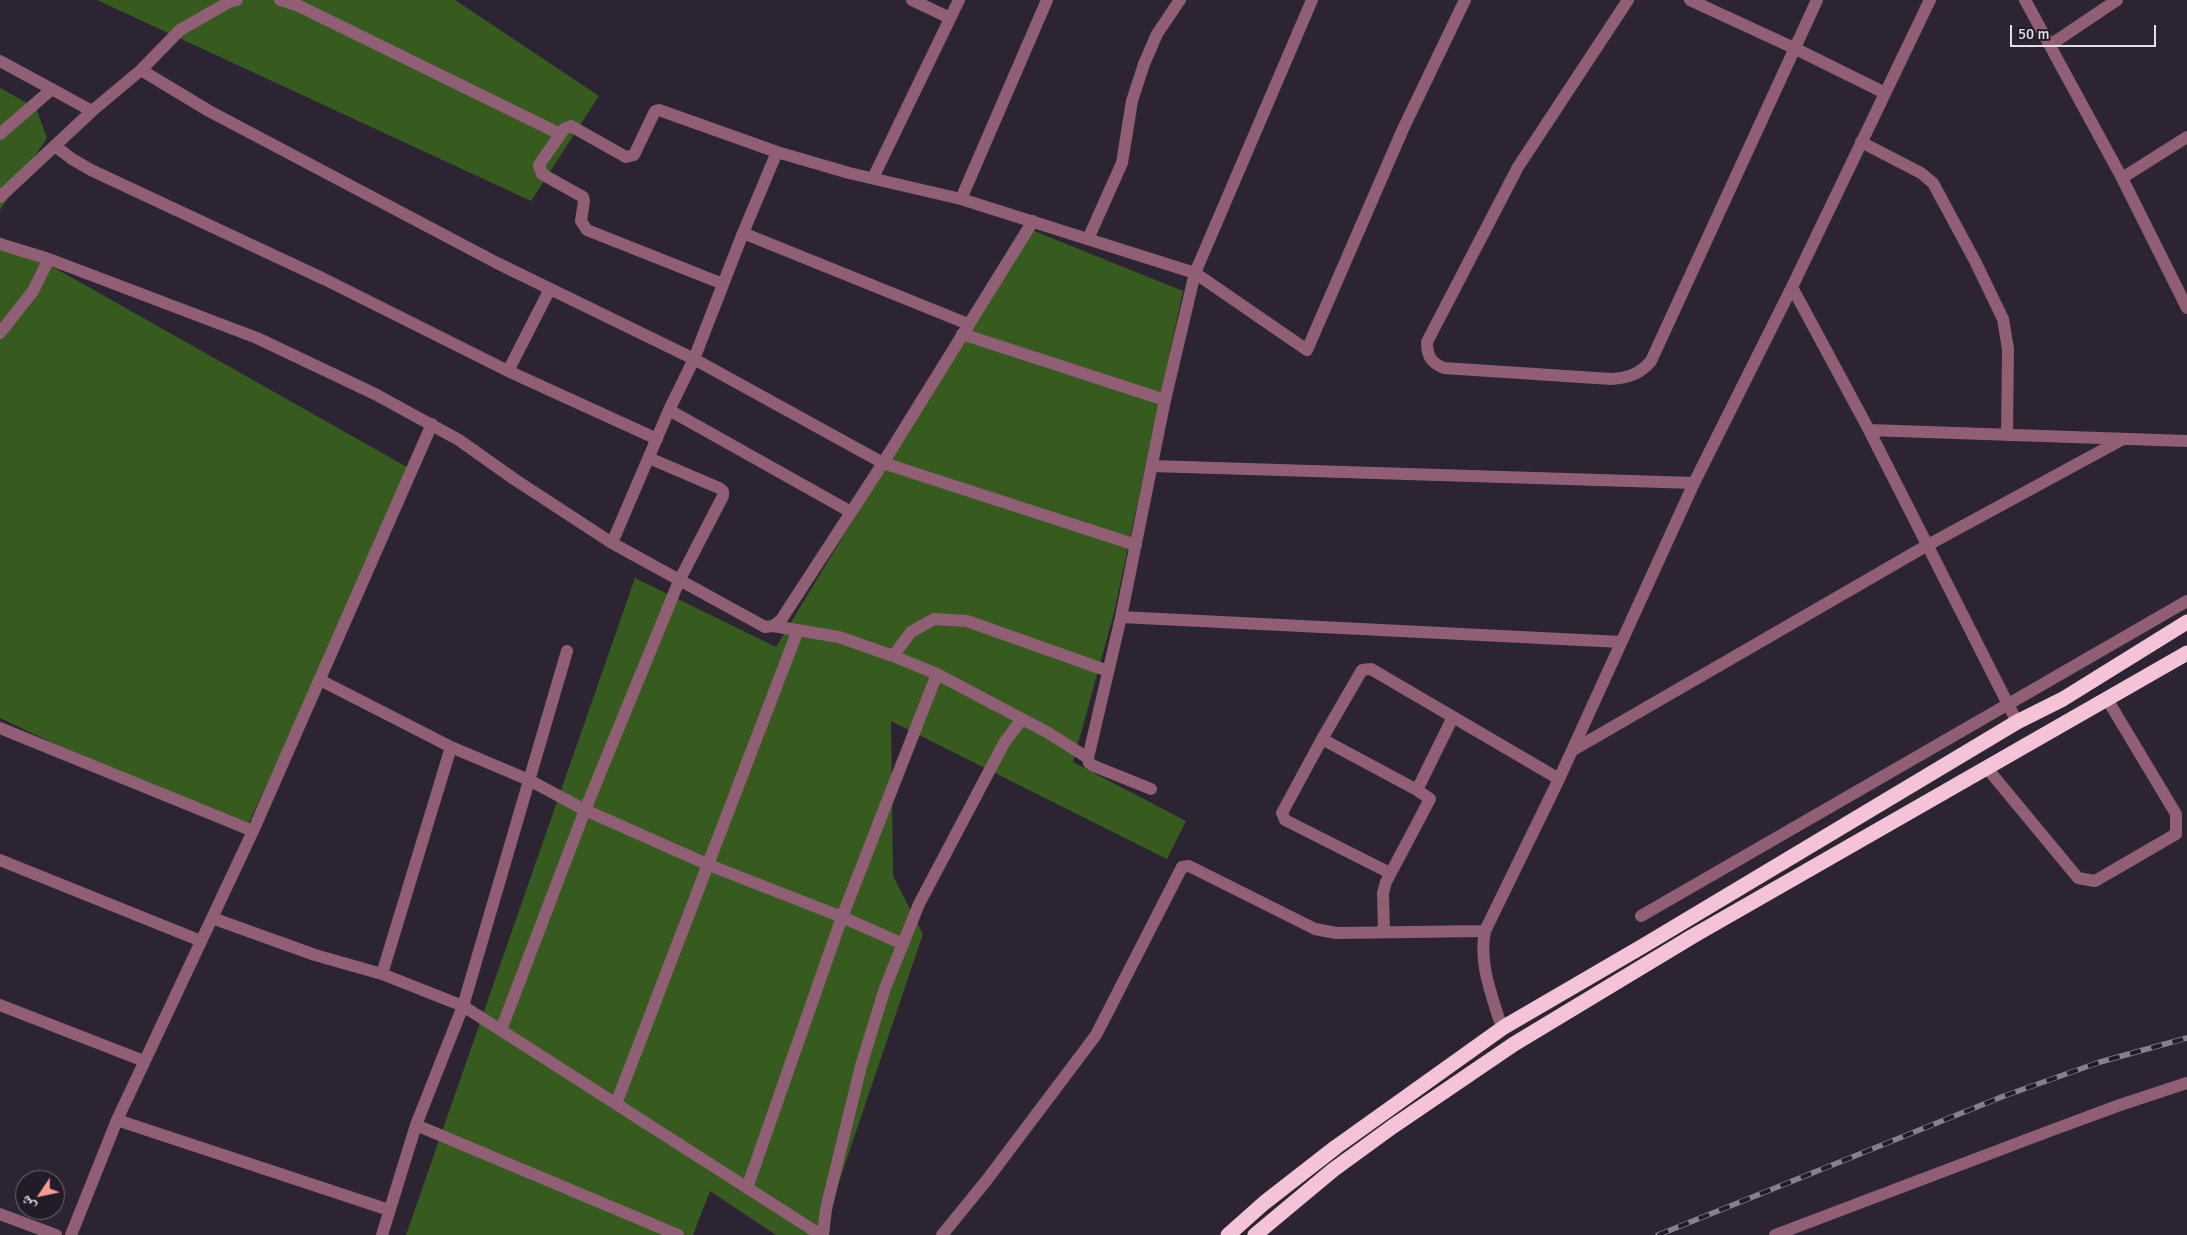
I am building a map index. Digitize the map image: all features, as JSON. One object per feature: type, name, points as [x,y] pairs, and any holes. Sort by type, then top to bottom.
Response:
[{"type":"highway","points":[[1228,1235],[1264,1203],[1336,1147],[1504,1027],[2017,722],[2063,699],[2187,622]]},
{"type":"highway","points":[[1255,1235],[1340,1165],[1392,1127],[1514,1044],[1693,936],[2187,653]]},
{"type":"street","points":[[0,197],[92,111],[141,70],[180,30],[229,2],[238,0]]},
{"type":"street","points":[[280,0],[299,6],[560,134]]},
{"type":"street","points":[[912,0],[950,18]]},
{"type":"street","points":[[873,178],[959,0]]},
{"type":"street","points":[[961,199],[1047,0]]},
{"type":"street","points":[[1088,239],[1122,162],[1132,101],[1144,64],[1157,34],[1180,0]]},
{"type":"street","points":[[1151,789],[1094,766],[1089,763],[1088,758],[1121,617],[1166,400],[1195,273],[1312,0]]},
{"type":"street","points":[[723,284],[587,230],[581,221],[583,197],[542,174],[538,169],[538,165],[565,128],[570,126],[626,157],[631,157],[634,155],[655,111],[659,110],[778,152],[873,178],[961,199],[1195,273],[1306,350],[1403,129],[1465,0]]},
{"type":"street","points":[[1628,0],[1502,194],[1427,342],[1430,359],[1436,365],[1444,368],[1611,379],[1631,377],[1645,369],[1651,361],[1700,257],[1817,0]]},
{"type":"street","points":[[1690,0],[1794,48],[1884,93]]},
{"type":"street","points":[[1504,1027],[1499,1020],[1483,962],[1482,946],[1485,931],[1573,750],[1620,642],[1694,483],[1792,288],[1930,0]]},
{"type":"street","points":[[2025,0],[2122,178],[2187,308]]},
{"type":"street","points":[[2050,46],[2117,0]]},
{"type":"street","points":[[0,61],[92,111]]},
{"type":"street","points":[[141,70],[202,107],[550,289],[694,359],[883,463],[1136,545]]},
{"type":"street","points":[[0,134],[52,89]]},
{"type":"street","points":[[2122,178],[2187,136]]},
{"type":"street","points":[[1861,142],[1930,179],[1990,290],[2003,320],[2007,339],[2007,435]]},
{"type":"street","points":[[55,146],[91,170],[324,279],[508,371],[657,439]]},
{"type":"street","points":[[612,543],[648,458],[694,359],[743,233],[778,152]]},
{"type":"street","points":[[773,626],[781,620],[883,463],[1033,221]]},
{"type":"street","points":[[743,233],[965,329],[1166,400]]},
{"type":"street","points":[[0,244],[49,260],[257,338],[375,394],[432,424],[612,543],[765,627],[773,626],[839,637],[893,656],[937,674],[1047,732],[1088,758]]},
{"type":"street","points":[[0,333],[33,291],[49,260]]},
{"type":"street","points":[[1792,288],[1869,430],[1926,546],[2017,722]]},
{"type":"street","points":[[508,371],[550,289]]},
{"type":"street","points":[[670,410],[851,512]]},
{"type":"street","points":[[71,1235],[144,1061],[253,831],[432,424]]},
{"type":"street","points":[[1869,430],[2187,441]]},
{"type":"street","points":[[1573,750],[1926,546],[2123,439]]},
{"type":"street","points":[[501,1030],[585,810],[679,581],[723,496],[723,491],[648,458]]},
{"type":"street","points":[[1152,466],[1694,483]]},
{"type":"street","points":[[1640,916],[2187,601]]},
{"type":"street","points":[[1121,617],[1620,642]]},
{"type":"street","points":[[893,656],[911,632],[934,619],[967,621],[1108,671]]},
{"type":"street","points":[[616,1104],[798,630]]},
{"type":"street","points":[[382,1235],[416,1125],[463,1006],[567,651]]},
{"type":"street","points":[[1390,873],[1285,820],[1282,813],[1362,670],[1375,670],[1559,779]]},
{"type":"street","points":[[747,1188],[842,917],[937,674]]},
{"type":"street","points":[[320,680],[451,747],[529,780],[585,810],[709,865],[842,917],[903,944]]},
{"type":"street","points":[[1986,767],[2078,878],[2095,881],[2176,834],[2177,824],[2176,814],[2107,699]]},
{"type":"street","points":[[1417,790],[1453,717]]},
{"type":"street","points":[[212,918],[315,955],[382,974],[463,1006],[822,1235],[826,1209],[861,1066],[886,988],[903,944],[919,904],[939,864],[1004,743],[1022,719]]},
{"type":"street","points":[[0,728],[253,831]]},
{"type":"street","points":[[1322,740],[1417,790],[1430,800],[1390,873],[1383,893],[1384,932]]},
{"type":"street","points":[[382,974],[451,747]]},
{"type":"street","points":[[0,860],[201,941]]},
{"type":"street","points":[[942,1235],[1096,1035],[1182,867],[1189,866],[1315,929],[1336,933],[1485,931]]},
{"type":"street","points":[[0,1005],[144,1061]]},
{"type":"street","points":[[1776,1235],[2056,1128],[2187,1084]]},
{"type":"street","points":[[118,1120],[389,1210]]},
{"type":"street","points":[[416,1125],[678,1235]]},
{"type":"street","points":[[2,1219],[56,1235]]},
{"type":"green space","points":[[97,0],[455,0],[599,96],[531,201]]},
{"type":"green space","points":[[0,88],[36,108],[47,138],[0,210]]},
{"type":"green space","points":[[1029,229],[1183,291],[1114,613],[1073,762],[1186,821],[1167,859],[891,721],[893,876],[923,934],[821,1235],[776,1235],[710,1191],[693,1235],[406,1235],[635,578],[776,647]]},
{"type":"green space","points":[[0,237],[414,471],[244,833],[0,718]]},
{"type":"railway","points":[[1658,1235],[2004,1096],[2100,1062],[2187,1038]]}]
